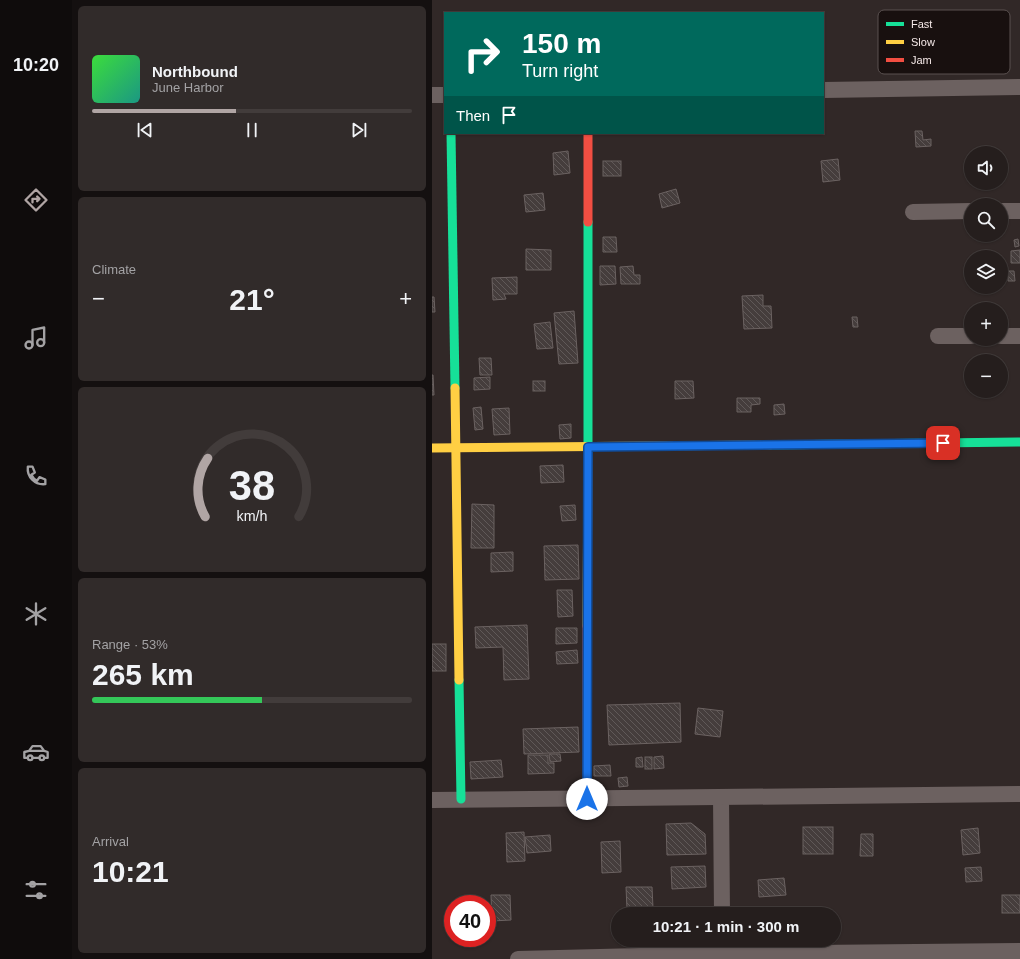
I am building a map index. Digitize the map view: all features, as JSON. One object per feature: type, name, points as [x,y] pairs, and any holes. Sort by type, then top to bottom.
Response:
[{"type":"street","points":[[824,90],[1020,87]]},
{"type":"street","points":[[432,95],[444,94]]},
{"type":"street","points":[[451,134],[461,799]]},
{"type":"street","points":[[587,799],[588,134]]},
{"type":"street","points":[[913,212],[964,211]]},
{"type":"street","points":[[1008,211],[1020,211]]},
{"type":"street","points":[[938,336],[964,336]]},
{"type":"street","points":[[1008,336],[1020,336]]},
{"type":"street","points":[[432,448],[1020,442]]},
{"type":"street","points":[[432,800],[1020,794]]},
{"type":"street","points":[[721,798],[722,907]]},
{"type":"street","points":[[518,959],[722,951],[1020,950]]},
{"type":"building","points":[[915,131],[922,131],[923,140],[931,139],[931,146],[916,147]]},
{"type":"building","points":[[568,151],[570,173],[554,175],[553,153]]},
{"type":"building","points":[[838,159],[840,180],[823,182],[821,161]]},
{"type":"building","points":[[603,161],[621,161],[621,176],[603,176]]},
{"type":"building","points":[[676,189],[680,203],[662,208],[659,194]]},
{"type":"building","points":[[543,193],[545,210],[526,212],[524,195]]},
{"type":"building","points":[[603,237],[616,237],[617,252],[603,252]]},
{"type":"building","points":[[1018,239],[1019,246],[1015,247],[1014,240]]},
{"type":"building","points":[[526,249],[551,250],[551,270],[526,270]]},
{"type":"building","points":[[1020,250],[1020,263],[1011,263],[1011,251]]},
{"type":"building","points":[[600,266],[615,266],[616,284],[600,285]]},
{"type":"building","points":[[633,266],[634,275],[640,275],[640,284],[621,284],[620,267]]},
{"type":"building","points":[[1008,271],[1014,271],[1015,281],[1008,281]]},
{"type":"building","points":[[517,277],[517,294],[504,294],[506,299],[493,300],[492,278]]},
{"type":"building","points":[[763,295],[763,306],[771,306],[772,328],[744,329],[742,296]]},
{"type":"building","points":[[432,297],[434,297],[435,312],[432,312]]},
{"type":"building","points":[[574,311],[578,363],[559,364],[554,313]]},
{"type":"building","points":[[852,317],[857,317],[858,327],[853,327]]},
{"type":"building","points":[[550,322],[553,348],[537,349],[534,324]]},
{"type":"building","points":[[479,358],[491,358],[492,375],[480,375]]},
{"type":"building","points":[[433,375],[434,395],[432,395]]},
{"type":"building","points":[[490,377],[490,389],[474,390],[474,378]]},
{"type":"building","points":[[533,381],[545,381],[545,391],[533,391]]},
{"type":"building","points":[[675,381],[693,381],[694,398],[675,399]]},
{"type":"building","points":[[737,398],[760,398],[760,404],[751,405],[751,412],[737,412]]},
{"type":"building","points":[[784,404],[785,414],[774,415],[774,405]]},
{"type":"building","points":[[481,407],[483,429],[475,430],[473,408]]},
{"type":"building","points":[[509,408],[510,434],[494,435],[492,409]]},
{"type":"building","points":[[571,424],[571,438],[560,439],[559,425]]},
{"type":"building","points":[[563,465],[564,482],[541,483],[540,466]]},
{"type":"building","points":[[472,504],[494,505],[494,548],[471,548]]},
{"type":"building","points":[[575,505],[576,520],[562,521],[560,506]]},
{"type":"building","points":[[578,545],[579,579],[545,580],[544,546]]},
{"type":"building","points":[[513,552],[513,571],[491,572],[491,553]]},
{"type":"building","points":[[557,590],[572,590],[573,616],[558,617]]},
{"type":"building","points":[[527,625],[529,679],[504,680],[503,647],[476,648],[475,627]]},
{"type":"building","points":[[556,628],[577,628],[577,643],[556,644]]},
{"type":"building","points":[[432,644],[446,644],[446,671],[432,671]]},
{"type":"building","points":[[577,650],[578,663],[557,664],[556,652]]},
{"type":"building","points":[[680,703],[681,742],[609,745],[607,705]]},
{"type":"building","points":[[698,708],[723,711],[720,737],[695,734]]},
{"type":"building","points":[[578,727],[579,752],[524,754],[523,729]]},
{"type":"building","points":[[549,754],[560,754],[561,761],[550,762]]},
{"type":"building","points":[[528,755],[548,755],[548,763],[554,763],[554,773],[528,774]]},
{"type":"building","points":[[663,756],[664,768],[654,769],[654,757]]},
{"type":"building","points":[[642,757],[643,767],[636,767],[636,758]]},
{"type":"building","points":[[645,757],[652,757],[652,769],[645,769]]},
{"type":"building","points":[[501,760],[503,777],[471,779],[470,762]]},
{"type":"building","points":[[610,765],[611,776],[594,776],[594,766]]},
{"type":"building","points":[[627,777],[628,786],[619,787],[618,778]]},
{"type":"building","points":[[691,823],[705,834],[706,854],[667,855],[666,824]]},
{"type":"building","points":[[803,827],[833,827],[833,854],[803,854]]},
{"type":"building","points":[[978,828],[980,853],[963,855],[961,830]]},
{"type":"building","points":[[524,832],[525,861],[507,862],[506,833]]},
{"type":"building","points":[[861,834],[873,834],[873,856],[860,856]]},
{"type":"building","points":[[550,835],[551,851],[527,853],[525,837]]},
{"type":"building","points":[[620,841],[621,872],[602,873],[601,842]]},
{"type":"building","points":[[705,866],[706,887],[672,889],[671,867]]},
{"type":"building","points":[[981,867],[982,881],[966,882],[965,868]]},
{"type":"building","points":[[784,878],[786,895],[759,897],[758,880]]},
{"type":"building","points":[[626,887],[652,887],[653,907],[627,907]]},
{"type":"building","points":[[496,895],[510,895],[511,920],[496,921]]},
{"type":"building","points":[[1002,895],[1020,895],[1020,913],[1002,913]]},
{"type":"traffic: fast","points":[[451,134],[455,388]]},
{"type":"traffic: fast","points":[[588,222],[588,460]]},
{"type":"traffic: fast","points":[[770,445],[1020,442]]},
{"type":"traffic: fast","points":[[459,680],[461,799]]},
{"type":"traffic: slow","points":[[455,388],[459,680]]},
{"type":"traffic: slow","points":[[432,448],[770,445]]},
{"type":"traffic: slow","points":[[587,626],[588,460]]},
{"type":"traffic: jam","points":[[588,134],[588,222]]},
{"type":"traffic: jam","points":[[587,626],[587,799]]},
{"type":"route","points":[[587,799],[588,447],[943,443]]}]
